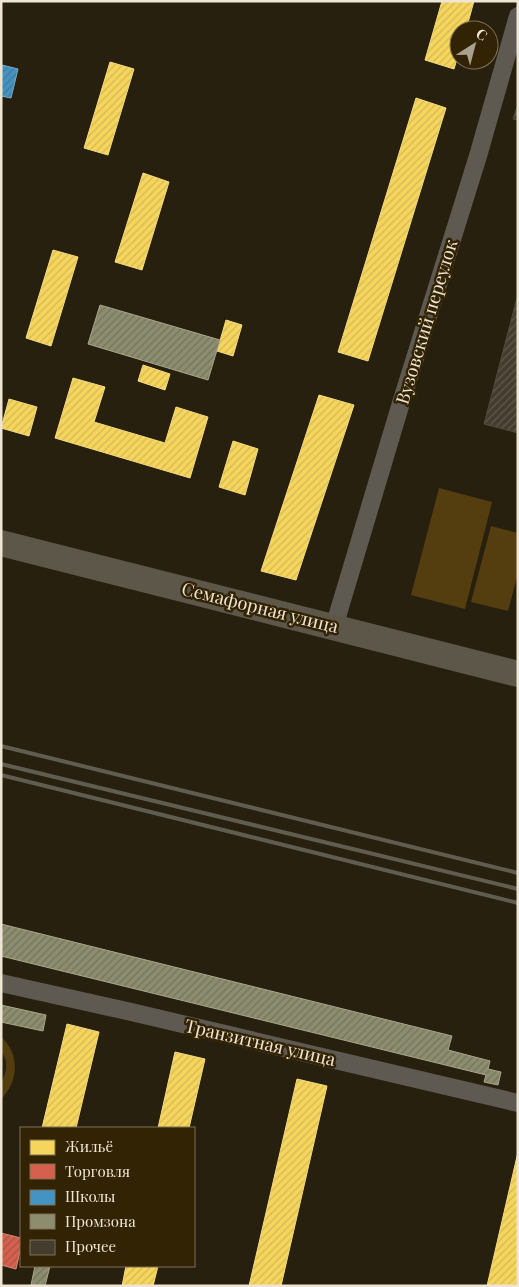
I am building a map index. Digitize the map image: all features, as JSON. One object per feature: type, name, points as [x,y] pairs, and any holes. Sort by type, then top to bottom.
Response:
[{"type":"highway","name":"Семафорная улица","points":[[1,543],[518,674]]},
{"type":"street","name":"Вузовский переулок","points":[[334,627],[478,156],[518,16]]},
{"type":"street","name":"Транзитная улица","points":[[1,983],[128,1011],[518,1104]]},
{"type":"shaded area","points":[[439,488],[492,502],[465,609],[411,595]]},
{"type":"shaded area","points":[[491,526],[518,533],[518,573],[508,611],[471,602]]},
{"type":"shaded area","points":[[1,1037],[12,1051],[15,1068],[11,1084],[1,1099],[1,1085],[6,1070],[6,1061],[1,1050]]},
{"type":"building: Жильё","points":[[442,1],[474,1],[469,20],[449,20],[449,67],[425,60]]},
{"type":"building: Жильё","points":[[110,62],[134,69],[108,155],[84,148]]},
{"type":"building: Жильё","points":[[416,98],[446,108],[368,361],[338,352]]},
{"type":"building: Жильё","points":[[143,173],[169,182],[142,270],[115,262]]},
{"type":"building: Жильё","points":[[53,250],[78,257],[51,346],[26,338]]},
{"type":"building: Жильё","points":[[226,320],[242,325],[233,356],[217,351]]},
{"type":"building: Жильё","points":[[143,365],[170,374],[165,390],[138,381]]},
{"type":"building: Жильё","points":[[73,378],[105,387],[94,422],[165,443],[176,407],[208,417],[190,478],[55,438]]},
{"type":"building: Жильё","points":[[319,395],[354,405],[296,580],[261,571]]},
{"type":"building: Жильё","points":[[9,399],[37,407],[29,436],[1,428]]},
{"type":"building: Жильё","points":[[233,441],[258,449],[245,495],[219,487]]},
{"type":"building: Жильё","points":[[67,1024],[99,1032],[76,1127],[42,1127]]},
{"type":"building: Жильё","points":[[175,1052],[205,1059],[189,1127],[158,1127]]},
{"type":"building: Жильё","points":[[297,1079],[327,1086],[281,1286],[249,1286]]},
{"type":"building: Жильё","points":[[518,1152],[518,1286],[487,1286]]},
{"type":"building: Жильё","points":[[126,1267],[158,1267],[153,1286],[122,1286]]},
{"type":"building: Торговля","points":[[1,1233],[20,1238],[20,1251],[16,1269],[1,1265]]},
{"type":"building: Школы","points":[[2,65],[18,69],[11,98],[1,96]]},
{"type":"building: Промзона","points":[[100,305],[220,340],[208,380],[88,344]]},
{"type":"building: Промзона","points":[[1,924],[452,1036],[448,1050],[490,1061],[488,1069],[501,1072],[498,1085],[484,1082],[486,1075],[1,956]]},
{"type":"building: Промзона","points":[[1,1005],[46,1015],[43,1031],[1,1022]]},
{"type":"building: Промзона","points":[[35,1267],[50,1267],[45,1286],[31,1285]]},
{"type":"building: Прочее","points":[[518,104],[518,120],[513,119]]},
{"type":"building: Прочее","points":[[518,294],[518,433],[484,424]]},
{"type":"railway","points":[[1,746],[518,873]]},
{"type":"railway","points":[[1,764],[518,889]]},
{"type":"railway","points":[[1,775],[518,903]]}]
